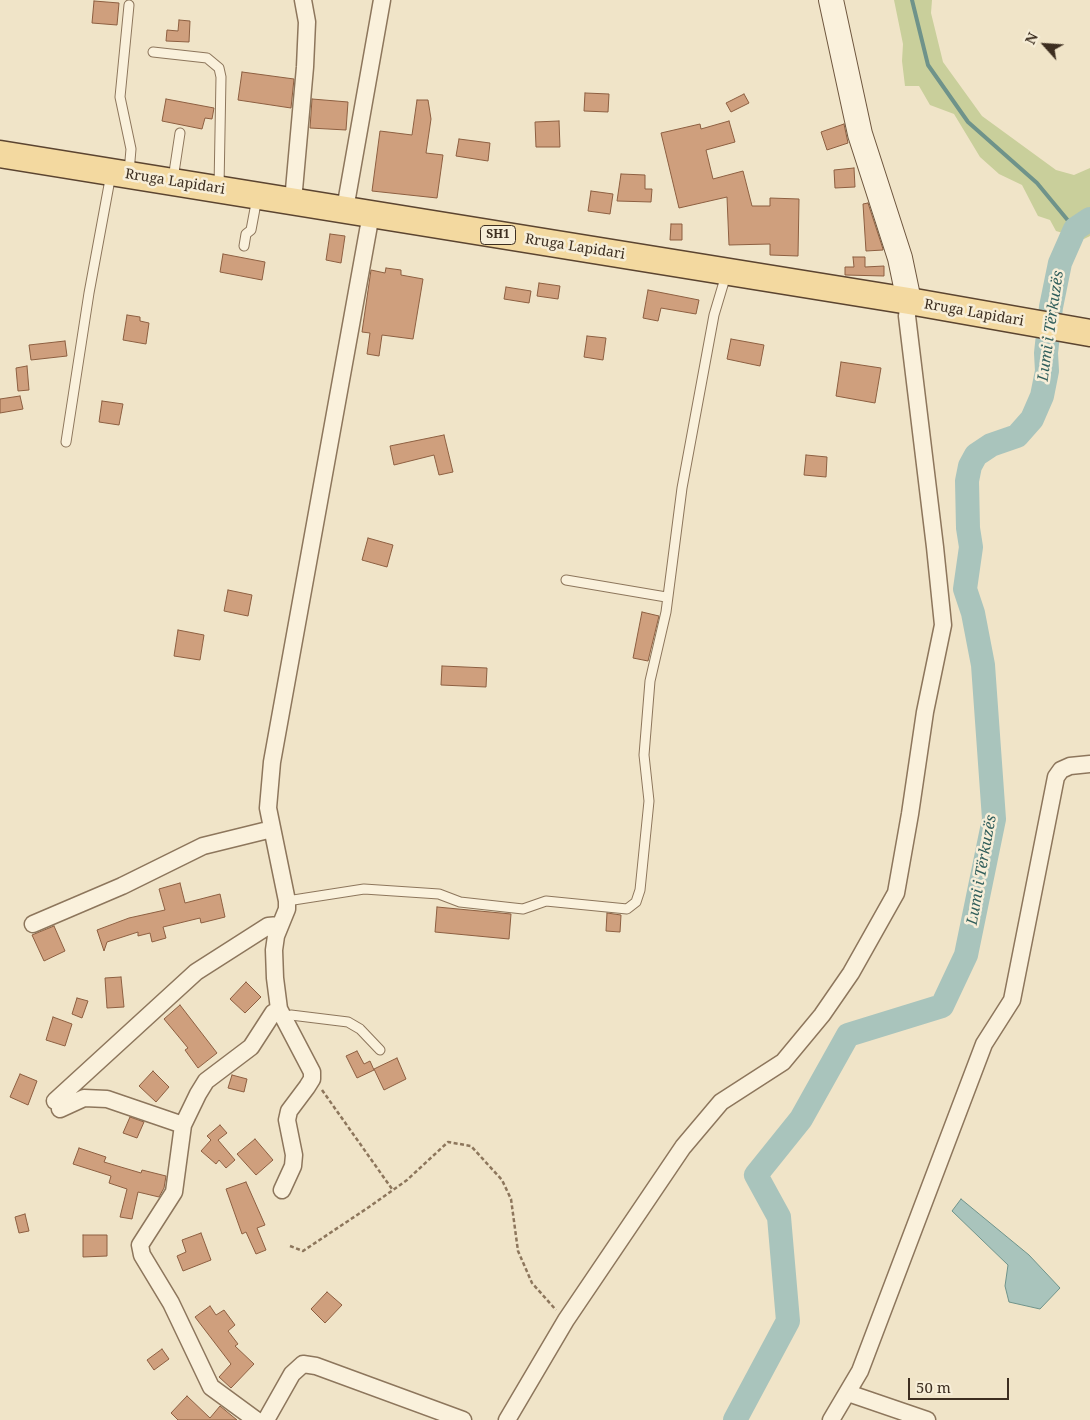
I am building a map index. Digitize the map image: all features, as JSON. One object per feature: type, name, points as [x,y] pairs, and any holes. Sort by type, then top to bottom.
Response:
[{"type":"main road","name":"Rruga Lapidari","points":[[0,154],[909,301],[1090,333]]},
{"type":"street","points":[[293,201],[305,67],[307,22],[303,0]]},
{"type":"street","points":[[344,209],[382,0]]},
{"type":"street","points":[[507,1420],[566,1320],[683,1147],[721,1102],[783,1062],[822,1015],[851,973],[896,893],[910,814],[924,712],[942,625],[935,547],[907,316],[909,301],[900,258],[860,134],[831,0]]},
{"type":"street","points":[[282,1190],[292,1166],[294,1155],[288,1120],[289,1111],[312,1079],[312,1072],[281,1013],[275,978],[274,950],[279,925],[287,909],[287,901],[268,808],[272,762],[371,214]]},
{"type":"street","points":[[831,1420],[860,1371],[984,1044],[1012,1000],[1056,776],[1061,770],[1070,766],[1090,764]]},
{"type":"street","points":[[33,924],[122,886],[203,846],[272,829]]},
{"type":"street","points":[[182,1125],[107,1099],[84,1098],[58,1105],[196,972],[268,926],[279,925]]},
{"type":"street","points":[[256,1420],[217,1394],[211,1387],[171,1303],[142,1255],[140,1245],[174,1192],[182,1125],[206,1081],[251,1047],[273,1013],[281,1013]]},
{"type":"street","points":[[266,1420],[292,1374],[303,1364],[316,1366],[463,1420]]},
{"type":"street","points":[[848,1392],[927,1420]]},
{"type":"lane","points":[[66,442],[89,293],[120,174],[131,149],[120,97],[129,5]]},
{"type":"lane","points":[[153,52],[207,58],[219,68],[221,77],[219,189]]},
{"type":"lane","points":[[173,182],[180,133]]},
{"type":"lane","points":[[244,246],[246,234],[251,230],[257,195]]},
{"type":"lane","points":[[287,901],[364,890],[438,894],[460,902],[523,909],[546,901],[627,909],[633,907],[640,890],[649,801],[644,755],[650,681],[666,612],[666,597],[682,488],[714,314],[727,272]]},
{"type":"lane","points":[[566,580],[666,597]]},
{"type":"lane","points":[[281,1013],[348,1022],[360,1029],[380,1050]]},
{"type":"path","points":[[312,1079],[392,1189]]},
{"type":"path","points":[[290,1246],[303,1250],[369,1207],[407,1180],[448,1142],[471,1146],[502,1180],[511,1200],[518,1251],[532,1283],[566,1320]]},
{"type":"green space","points":[[894,0],[932,0],[931,13],[943,62],[982,116],[1056,170],[1074,175],[1090,168],[1090,236],[1084,239],[1056,231],[1050,220],[1038,216],[1022,185],[999,174],[980,157],[954,114],[930,105],[919,86],[905,86],[902,61],[903,44]]},
{"type":"water","points":[[961,1199],[1029,1255],[1060,1288],[1040,1309],[1009,1302],[1005,1286],[1008,1265],[952,1211]]},
{"type":"building","points":[[94,1],[119,3],[117,25],[92,23]]},
{"type":"building","points":[[179,20],[190,21],[189,42],[166,41],[167,30],[178,31]]},
{"type":"building","points":[[242,72],[294,79],[291,108],[238,100]]},
{"type":"building","points":[[585,93],[609,94],[608,112],[584,111]]},
{"type":"building","points":[[744,94],[749,103],[731,112],[726,103]]},
{"type":"building","points":[[166,99],[214,108],[212,119],[205,118],[202,129],[162,121]]},
{"type":"building","points":[[312,99],[348,102],[346,130],[310,128]]},
{"type":"building","points":[[417,100],[428,100],[431,119],[426,153],[443,155],[437,198],[372,191],[380,131],[412,135]]},
{"type":"building","points":[[559,121],[560,147],[536,147],[535,122]]},
{"type":"building","points":[[729,121],[735,142],[706,150],[713,179],[743,171],[752,206],[770,206],[770,198],[799,199],[798,256],[770,255],[770,244],[729,245],[727,197],[679,208],[661,133],[700,124],[701,129]]},
{"type":"building","points":[[844,124],[848,143],[827,150],[821,132]]},
{"type":"building","points":[[459,139],[490,143],[488,161],[456,156]]},
{"type":"building","points":[[854,168],[855,187],[835,188],[834,170]]},
{"type":"building","points":[[621,174],[645,175],[645,189],[652,189],[651,202],[617,201]]},
{"type":"building","points":[[591,191],[613,194],[610,214],[588,211]]},
{"type":"building","points":[[868,203],[883,250],[866,251],[863,204]]},
{"type":"building","points":[[671,224],[682,224],[682,240],[670,240]]},
{"type":"building","points":[[330,234],[345,236],[341,263],[326,260]]},
{"type":"building","points":[[223,254],[265,262],[262,280],[220,272]]},
{"type":"building","points":[[853,257],[865,257],[865,267],[884,266],[884,276],[845,275],[845,267],[854,267]]},
{"type":"building","points":[[386,268],[401,270],[401,275],[423,279],[413,339],[382,335],[379,356],[367,354],[370,333],[362,332],[371,270],[385,273]]},
{"type":"building","points":[[539,283],[560,286],[558,299],[537,296]]},
{"type":"building","points":[[506,287],[531,291],[529,303],[504,299]]},
{"type":"building","points":[[648,290],[699,300],[696,314],[661,308],[658,321],[643,318]]},
{"type":"building","points":[[127,315],[140,317],[140,321],[149,323],[146,344],[123,340]]},
{"type":"building","points":[[587,336],[606,338],[603,360],[584,357]]},
{"type":"building","points":[[731,339],[764,345],[760,366],[727,359]]},
{"type":"building","points":[[65,341],[67,356],[31,360],[29,345]]},
{"type":"building","points":[[841,362],[881,368],[875,403],[836,396]]},
{"type":"building","points":[[27,366],[29,390],[18,391],[16,368]]},
{"type":"building","points":[[20,396],[23,409],[0,413],[0,399]]},
{"type":"building","points":[[102,401],[123,404],[119,425],[99,422]]},
{"type":"building","points":[[444,435],[453,472],[439,475],[434,455],[394,465],[390,446]]},
{"type":"building","points":[[806,455],[827,457],[826,477],[804,475]]},
{"type":"building","points":[[368,538],[393,545],[387,567],[362,560]]},
{"type":"building","points":[[228,590],[252,595],[248,616],[224,611]]},
{"type":"building","points":[[642,612],[659,616],[648,661],[633,658]]},
{"type":"building","points":[[178,630],[204,635],[200,660],[174,656]]},
{"type":"building","points":[[442,666],[487,668],[486,687],[441,685]]},
{"type":"building","points":[[180,883],[185,903],[220,894],[225,917],[201,923],[200,918],[163,927],[166,938],[152,942],[150,933],[138,936],[138,932],[107,942],[104,951],[97,930],[129,918],[165,910],[159,889]]},
{"type":"building","points":[[437,907],[511,914],[509,939],[435,932]]},
{"type":"building","points":[[607,913],[621,915],[620,932],[606,931]]},
{"type":"building","points":[[54,926],[65,951],[44,961],[32,935]]},
{"type":"building","points":[[121,977],[124,1007],[107,1008],[105,978]]},
{"type":"building","points":[[246,982],[261,997],[245,1013],[230,999]]},
{"type":"building","points":[[77,998],[88,1001],[82,1018],[72,1014]]},
{"type":"building","points":[[180,1005],[217,1053],[198,1068],[185,1050],[188,1048],[164,1019]]},
{"type":"building","points":[[53,1017],[72,1024],[65,1046],[46,1040]]},
{"type":"building","points":[[357,1051],[364,1064],[370,1061],[374,1070],[357,1078],[346,1056]]},
{"type":"building","points":[[397,1058],[406,1079],[384,1090],[374,1069]]},
{"type":"building","points":[[153,1071],[169,1087],[156,1102],[139,1086]]},
{"type":"building","points":[[20,1074],[37,1081],[28,1105],[10,1097]]},
{"type":"building","points":[[232,1075],[247,1079],[244,1092],[228,1088]]},
{"type":"building","points":[[130,1117],[144,1122],[137,1138],[123,1133]]},
{"type":"building","points":[[220,1125],[227,1133],[218,1140],[235,1160],[226,1168],[219,1160],[216,1164],[201,1151],[211,1140],[207,1136]]},
{"type":"building","points":[[255,1139],[273,1160],[256,1175],[237,1154]]},
{"type":"building","points":[[79,1148],[106,1157],[104,1162],[141,1173],[142,1170],[166,1176],[164,1188],[159,1197],[138,1192],[132,1219],[120,1217],[127,1189],[109,1183],[111,1176],[73,1164]]},
{"type":"building","points":[[246,1182],[265,1225],[257,1228],[266,1250],[256,1254],[246,1232],[242,1234],[226,1189]]},
{"type":"building","points":[[25,1214],[29,1231],[19,1233],[15,1217]]},
{"type":"building","points":[[201,1233],[211,1260],[183,1271],[177,1256],[186,1252],[182,1240]]},
{"type":"building","points":[[83,1235],[107,1235],[107,1256],[83,1257]]},
{"type":"building","points":[[327,1292],[342,1305],[325,1323],[311,1309]]},
{"type":"building","points":[[210,1306],[216,1315],[224,1310],[235,1325],[228,1331],[238,1344],[235,1346],[254,1364],[231,1388],[219,1377],[231,1364],[195,1317]]},
{"type":"building","points":[[162,1349],[169,1359],[154,1370],[147,1360]]},
{"type":"building","points":[[187,1396],[210,1418],[220,1406],[237,1420],[178,1420],[171,1413]]},
{"type":"waterway","points":[[912,0],[928,65],[968,122],[1037,183],[1075,229]]},
{"type":"waterway","name":"Lumi i Tërkuzës","points":[[735,1420],[788,1321],[779,1217],[756,1175],[801,1119],[848,1035],[942,1006],[966,955],[994,819],[983,665],[973,613],[965,589],[971,547],[968,528],[967,481],[970,466],[976,455],[991,445],[1017,436],[1032,419],[1042,396],[1047,371],[1046,353],[1051,307],[1060,263],[1075,229],[1090,219]]}]
